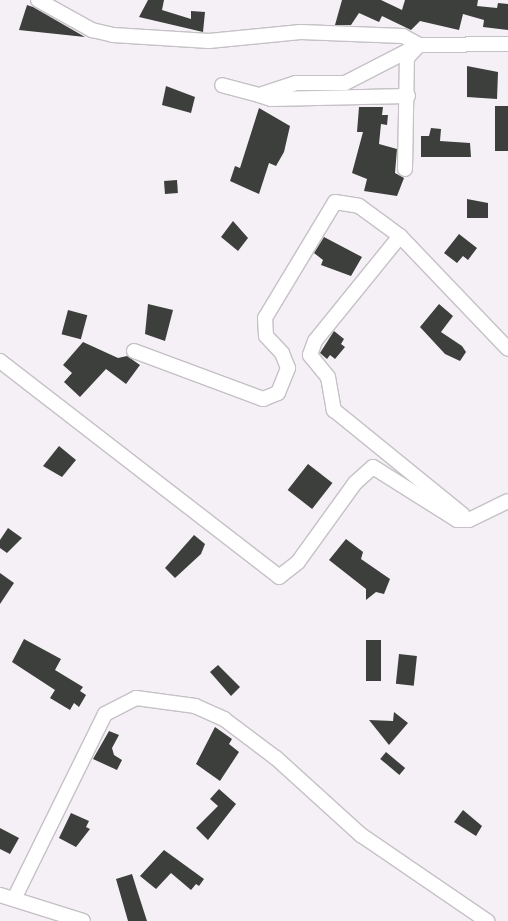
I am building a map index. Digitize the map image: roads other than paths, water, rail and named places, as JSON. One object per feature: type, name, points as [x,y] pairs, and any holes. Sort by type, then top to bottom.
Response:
[{"type":"street","points":[[38,0],[92,30],[114,35],[209,41],[301,32],[404,36],[419,45]]},
{"type":"street","points":[[259,95],[296,83],[345,83],[419,45],[508,44]]},
{"type":"street","points":[[405,169],[408,96],[407,58],[419,45]]},
{"type":"street","points":[[222,85],[271,100],[408,96]]},
{"type":"street","points":[[134,352],[263,399],[278,392],[288,368],[282,353],[266,336],[265,318],[324,216],[335,202],[359,206],[400,236],[508,350]]},
{"type":"street","points":[[400,236],[315,341],[310,355],[328,377],[334,410],[469,520]]},
{"type":"street","points":[[0,361],[278,577],[298,562],[355,483],[373,467],[457,520],[469,520],[508,501]]},
{"type":"street","points":[[14,900],[105,714],[136,698],[195,706],[224,719],[276,758],[361,835],[487,921]]},
{"type":"street","points":[[0,895],[83,921]]}]
